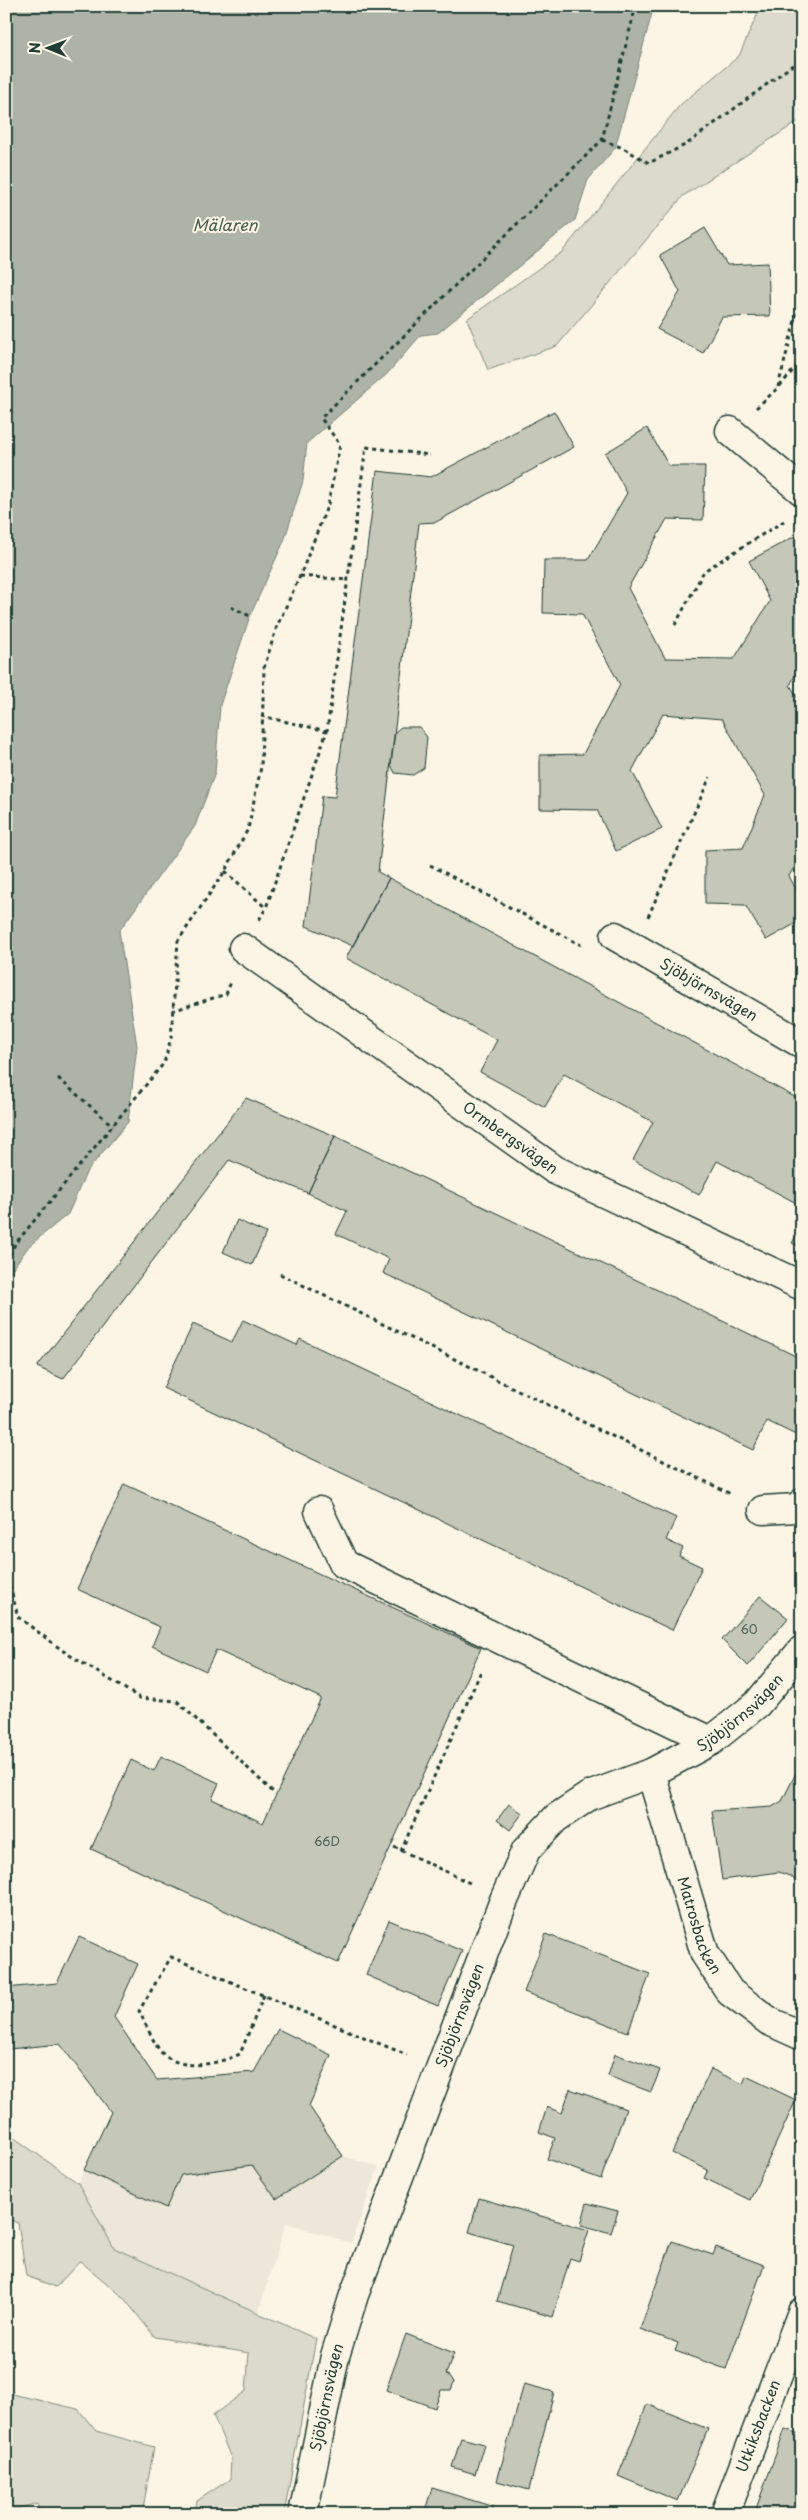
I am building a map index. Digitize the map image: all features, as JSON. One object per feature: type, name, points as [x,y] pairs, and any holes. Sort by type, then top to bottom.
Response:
[{"type":"street","points":[[730,432],[802,491]]},
{"type":"street","name":"Sjöbjörnsvägen","points":[[625,941],[802,1044]]},
{"type":"street","name":"Ormbergsvägen","points":[[243,948],[555,1170],[802,1286]]},
{"type":"street","points":[[763,1510],[796,1508],[802,1503]]},
{"type":"street","points":[[319,1511],[344,1564],[711,1740]]},
{"type":"street","name":"Sjöbjörnsvägen","points":[[303,2514],[340,2339],[354,2295],[504,1900],[526,1850],[556,1818],[589,1796],[651,1773],[711,1740],[757,1704],[802,1650]]},
{"type":"street","name":"Matrosbacken","points":[[651,1773],[705,1954],[730,1992],[769,2021],[802,2036]]},
{"type":"street","name":"Utkiksbacken","points":[[726,2514],[802,2312]]},
{"type":"path","points":[[6,1262],[15,1244],[147,1087],[164,1063],[171,1038],[178,941],[225,871],[248,829],[261,767],[261,716],[264,668],[277,626],[300,576],[328,504],[340,445],[321,418],[602,140],[634,13],[638,6]]},
{"type":"path","points":[[602,140],[623,148],[649,163],[688,144],[802,58]]},
{"type":"path","points":[[778,388],[789,336],[802,293]]},
{"type":"path","points":[[730,432],[778,388],[802,360]]},
{"type":"path","points":[[172,1011],[226,994],[243,948],[266,908],[327,732],[366,447],[430,455]]},
{"type":"path","points":[[675,625],[704,571],[788,518]]},
{"type":"path","points":[[300,576],[348,580]]},
{"type":"path","points":[[230,607],[250,616]]},
{"type":"path","points":[[261,716],[327,732]]},
{"type":"path","points":[[430,865],[579,945],[625,941],[710,777]]},
{"type":"path","points":[[225,871],[266,908]]},
{"type":"path","points":[[58,1078],[113,1126]]},
{"type":"path","points":[[280,1274],[763,1510]]},
{"type":"path","points":[[6,1570],[18,1617],[66,1653],[140,1698],[177,1701],[274,1793]]},
{"type":"path","points":[[401,1851],[497,1637]]},
{"type":"path","points":[[394,1847],[504,1900]]},
{"type":"path","points":[[264,1995],[240,2054],[224,2062],[181,2065],[162,2054],[139,2011],[171,1956],[264,1995],[440,2069]]},
{"type":"shaded area","points":[[761,6],[802,6],[802,119],[683,196],[557,346],[488,370],[467,319],[562,252],[680,105],[739,56]]},
{"type":"shaded area","points":[[104,2128],[343,2156],[379,2167],[351,2243],[286,2223],[258,2313],[113,2248],[78,2183]]},
{"type":"shaded area","points":[[6,2132],[78,2183],[114,2248],[316,2339],[284,2514],[195,2514],[197,2501],[230,2479],[231,2458],[213,2415],[246,2391],[249,2353],[155,2337],[122,2296],[80,2261],[56,2287],[26,2276],[18,2223],[6,2219]]},
{"type":"shaded area","points":[[12,2394],[78,2409],[96,2431],[154,2447],[142,2514],[41,2514],[37,2503],[6,2512],[6,2398]]},
{"type":"water","name":"Mälaren","points":[[6,6],[654,6],[615,148],[588,180],[575,220],[438,333],[421,335],[387,374],[307,443],[303,481],[284,541],[250,616],[220,705],[215,773],[195,826],[119,931],[137,1046],[128,1122],[87,1171],[68,1214],[29,1246],[10,1272],[6,1282]]},
{"type":"building","points":[[705,228],[727,265],[768,263],[770,316],[722,317],[703,353],[657,329],[680,292],[660,255]]},
{"type":"building","points":[[554,411],[574,447],[436,522],[419,523],[378,872],[389,878],[353,946],[306,926],[322,796],[335,797],[377,471],[431,477]]},
{"type":"building","points":[[647,428],[669,466],[705,466],[703,520],[667,519],[628,588],[665,658],[734,659],[770,601],[749,561],[795,536],[802,548],[802,663],[790,685],[802,705],[802,854],[789,876],[802,900],[802,920],[766,940],[745,905],[705,904],[705,850],[743,848],[765,795],[722,719],[663,714],[632,771],[662,829],[616,851],[597,810],[540,809],[540,755],[583,754],[620,685],[582,614],[543,613],[544,560],[588,560],[627,493],[605,453]]},
{"type":"building","points":[[401,727],[419,727],[427,737],[424,768],[413,775],[395,773],[391,765],[395,732]]},
{"type":"building","points":[[389,878],[802,1101],[802,1206],[717,1161],[699,1195],[633,1160],[653,1122],[564,1074],[545,1107],[480,1072],[497,1040],[346,958]]},
{"type":"building","points":[[246,1098],[335,1136],[308,1193],[229,1160],[63,1379],[37,1367]]},
{"type":"building","points":[[335,1136],[802,1359],[802,1438],[767,1421],[753,1450],[383,1273],[389,1259],[336,1234],[347,1211],[308,1193]]},
{"type":"building","points":[[237,1220],[266,1233],[252,1265],[223,1252]]},
{"type":"building","points":[[802,1226],[802,1248],[792,1243]]},
{"type":"building","points":[[243,1320],[297,1345],[300,1339],[676,1518],[666,1540],[683,1548],[679,1556],[702,1567],[672,1630],[163,1388],[193,1324],[232,1342]]},
{"type":"building","points":[[124,1484],[481,1648],[338,1963],[91,1849],[131,1760],[154,1771],[161,1756],[219,1783],[212,1799],[263,1823],[321,1698],[216,1650],[206,1671],[152,1646],[160,1627],[77,1589]]},
{"type":"building","points":[[760,1596],[788,1618],[748,1666],[722,1640]]},
{"type":"building","points":[[802,1761],[802,1891],[792,1877],[779,1872],[722,1880],[712,1811],[772,1807],[782,1801]]},
{"type":"building","points":[[509,1804],[522,1814],[510,1830],[497,1820]]},
{"type":"building","points":[[389,1920],[462,1951],[438,2006],[366,1975]]},
{"type":"building","points":[[546,1934],[650,1974],[628,2032],[524,1992]]},
{"type":"building","points":[[79,1937],[138,1964],[114,2017],[157,2080],[254,2072],[278,2029],[331,2055],[309,2106],[343,2156],[276,2199],[252,2165],[181,2175],[166,2208],[84,2170],[111,2112],[60,2044],[9,2049],[6,2022],[6,1988],[57,1983]]},
{"type":"building","points":[[615,2054],[660,2070],[651,2092],[608,2076]]},
{"type":"building","points":[[711,2069],[743,2084],[746,2076],[796,2100],[750,2200],[704,2178],[708,2170],[672,2153]]},
{"type":"building","points":[[570,2089],[626,2109],[601,2179],[547,2159],[555,2138],[539,2132],[547,2107],[562,2113]]},
{"type":"building","points":[[479,2198],[589,2230],[579,2261],[570,2258],[553,2317],[497,2301],[513,2245],[469,2232]]},
{"type":"building","points":[[587,2203],[618,2211],[611,2233],[581,2225]]},
{"type":"building","points":[[672,2241],[713,2255],[716,2247],[764,2265],[726,2369],[675,2351],[678,2343],[640,2329]]},
{"type":"building","points":[[406,2334],[454,2353],[446,2374],[454,2382],[451,2390],[441,2390],[435,2408],[386,2390]]},
{"type":"building","points":[[524,2384],[554,2392],[529,2490],[497,2481]]},
{"type":"building","points":[[647,2404],[708,2429],[678,2501],[618,2476]]},
{"type":"building","points":[[785,2429],[802,2435],[802,2514],[754,2514]]},
{"type":"building","points":[[461,2438],[484,2444],[475,2474],[452,2467]]},
{"type":"building","points":[[432,2488],[494,2507],[492,2514],[424,2514]]}]
